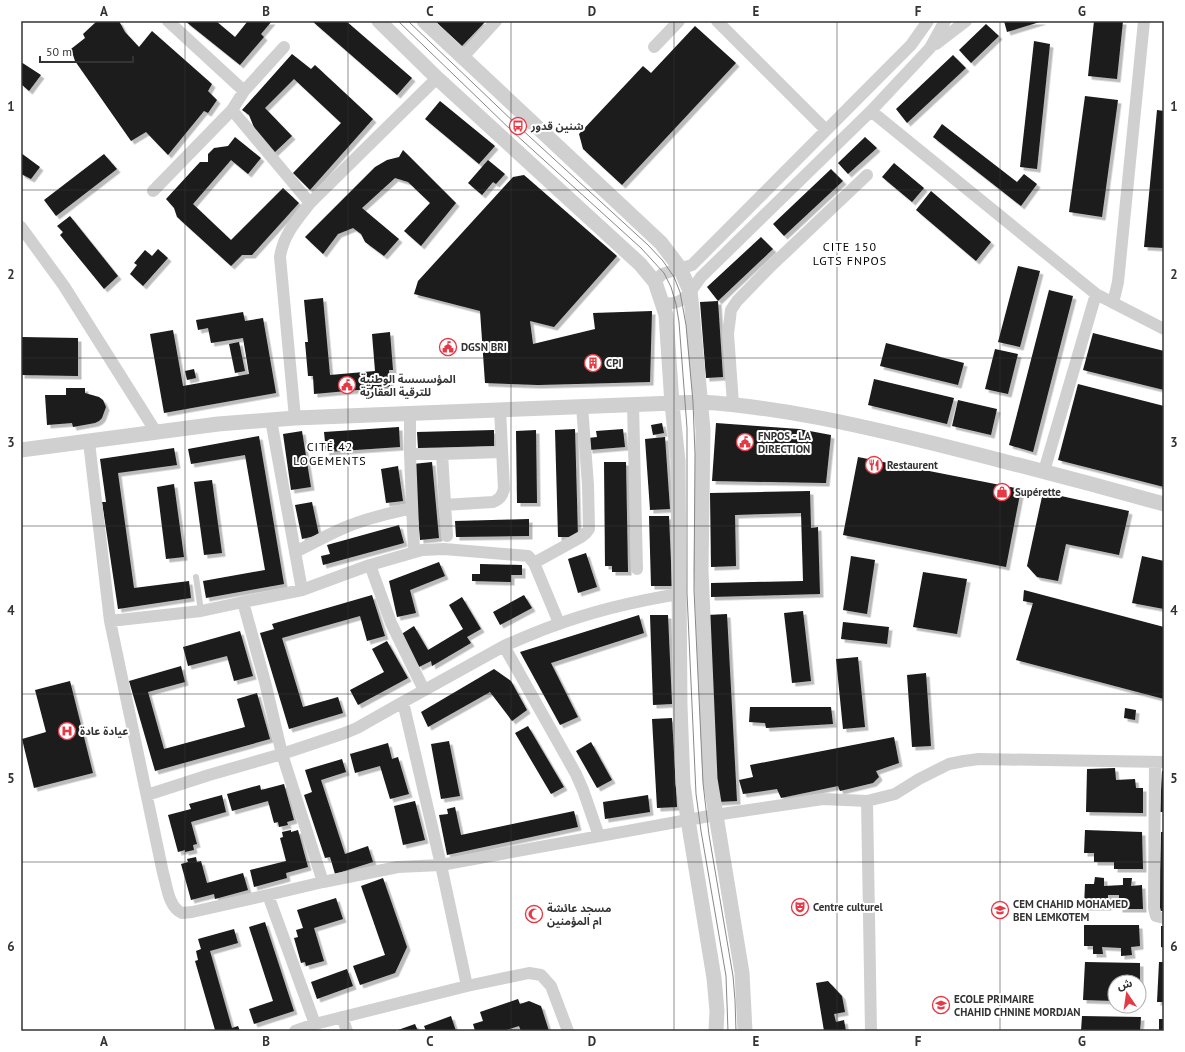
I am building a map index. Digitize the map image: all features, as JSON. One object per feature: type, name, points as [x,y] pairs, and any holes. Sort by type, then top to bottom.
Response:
[{"type":"street","points":[[168,21],[244,91]]},
{"type":"street","points":[[379,21],[437,78],[640,264],[655,282],[666,315],[672,404],[678,461],[678,594],[683,784],[714,978],[717,1011],[716,1031]]},
{"type":"street","points":[[424,21],[661,243],[680,268],[690,291],[703,430],[701,570],[710,779],[742,973],[745,1031]]},
{"type":"street","points":[[462,57],[496,21]]},
{"type":"street","points":[[654,47],[679,21]]},
{"type":"street","points":[[717,21],[826,130]]},
{"type":"street","points":[[655,282],[662,274],[692,264],[911,45],[928,21]]},
{"type":"street","points":[[930,48],[946,21]]},
{"type":"street","points":[[662,303],[676,304],[682,301],[701,277],[871,111],[930,48],[966,21]]},
{"type":"street","points":[[1113,303],[1118,282],[1144,21]]},
{"type":"street","points":[[153,190],[232,110],[244,91],[284,47]]},
{"type":"street","points":[[295,418],[280,258],[281,248],[287,234],[310,203],[437,78]]},
{"type":"street","points":[[232,110],[310,203]]},
{"type":"street","points":[[871,111],[1096,294],[1164,329]]},
{"type":"street","points":[[733,404],[728,334],[731,310],[737,301],[769,268],[867,175]]},
{"type":"street","points":[[21,227],[64,286],[156,432]]},
{"type":"street","points":[[1044,471],[1096,294]]},
{"type":"street","points":[[21,450],[218,424],[295,418],[700,402],[733,404],[784,411],[852,423],[1044,471],[1164,504]]},
{"type":"street","points":[[633,404],[637,569]]},
{"type":"street","points":[[534,563],[581,537],[589,529],[588,485],[582,406]]},
{"type":"street","points":[[444,505],[489,502],[501,498],[504,489],[500,410]]},
{"type":"street","points":[[410,413],[414,552]]},
{"type":"street","points":[[271,420],[302,590]]},
{"type":"street","points":[[89,442],[110,621],[163,873],[170,898],[182,913],[398,867],[441,865],[715,815],[824,799],[867,801],[895,794],[934,770],[949,764],[979,759],[1160,762],[1159,823],[1154,908],[1156,916],[1164,918]]},
{"type":"street","points":[[410,454],[502,452]]},
{"type":"street","points":[[442,454],[447,536]]},
{"type":"street","points":[[295,552],[351,525],[412,508]]},
{"type":"street","points":[[110,621],[201,611],[302,590],[370,565],[414,552],[444,549],[526,555],[534,563],[560,623]]},
{"type":"street","points":[[370,565],[391,623],[424,690]]},
{"type":"street","points":[[147,795],[208,774],[282,754],[357,728],[504,646],[560,623],[616,607],[678,594]]},
{"type":"street","points":[[243,602],[265,682],[282,754],[323,882]]},
{"type":"street","points":[[504,646],[578,779],[591,810],[599,836]]},
{"type":"street","points":[[404,702],[467,986]]},
{"type":"street","points":[[867,801],[871,1031]]},
{"type":"street","points":[[268,895],[316,1024]]},
{"type":"street","points":[[295,1031],[342,1017],[467,986],[530,973],[541,975],[551,986],[568,1031]]},
{"type":"street","points":[[342,1017],[347,1031]]},
{"type":"lane","points":[[196,577],[201,611]]},
{"type":"building","points":[[97,21],[119,21],[125,32],[139,47],[152,31],[212,84],[208,91],[217,100],[208,113],[204,111],[168,155],[146,132],[131,141],[75,61],[71,49],[85,38],[83,34]]},
{"type":"building","points":[[185,21],[216,21],[235,37],[247,22],[245,21],[272,21],[261,34],[264,37],[240,65]]},
{"type":"building","points":[[312,21],[346,21],[412,78],[397,95]]},
{"type":"building","points":[[435,21],[486,21],[462,46]]},
{"type":"building","points":[[1004,21],[1043,21],[1007,32]]},
{"type":"building","points":[[1094,21],[1123,21],[1117,79],[1088,76]]},
{"type":"building","points":[[986,24],[999,36],[971,63],[959,50]]},
{"type":"building","points":[[695,26],[736,63],[622,185],[583,149],[579,134],[643,66],[651,73]]},
{"type":"building","points":[[1034,41],[1050,44],[1037,169],[1020,167]]},
{"type":"building","points":[[292,54],[311,69],[315,65],[373,119],[310,190],[293,173],[341,123],[294,79],[265,108],[292,136],[274,153],[257,135],[249,115],[242,110]]},
{"type":"building","points":[[953,55],[966,68],[907,123],[896,109]]},
{"type":"building","points":[[21,62],[41,75],[29,91],[21,84]]},
{"type":"building","points":[[1085,96],[1118,100],[1102,217],[1069,212]]},
{"type":"building","points":[[440,101],[495,146],[479,164],[425,119]]},
{"type":"building","points":[[1157,110],[1164,111],[1164,248],[1144,247]]},
{"type":"building","points":[[942,124],[1017,182],[1024,174],[1037,184],[1021,206],[933,137]]},
{"type":"building","points":[[235,137],[261,158],[248,174],[231,160],[193,204],[231,240],[283,188],[299,203],[252,255],[242,255],[231,266],[177,217],[174,208],[166,199],[200,162],[208,162],[208,154],[214,148],[228,146]]},
{"type":"building","points":[[865,137],[877,148],[848,174],[838,163]]},
{"type":"building","points":[[403,150],[456,203],[421,246],[404,231],[430,203],[408,182],[395,178],[362,208],[399,239],[384,256],[365,242],[361,234],[353,228],[338,234],[323,254],[305,237],[375,167],[387,160],[399,157]]},
{"type":"building","points":[[21,153],[40,167],[31,179],[21,174]]},
{"type":"building","points":[[104,154],[117,169],[56,216],[44,200]]},
{"type":"building","points":[[488,160],[505,174],[496,184],[493,182],[482,195],[468,183]]},
{"type":"building","points":[[894,163],[924,188],[912,202],[882,177]]},
{"type":"building","points":[[831,169],[843,181],[784,236],[773,224]]},
{"type":"building","points":[[524,175],[617,256],[554,327],[530,321],[533,344],[595,329],[593,313],[652,311],[650,382],[538,385],[485,383],[480,311],[414,294],[418,281],[513,177]]},
{"type":"building","points":[[931,191],[991,242],[976,261],[916,210]]},
{"type":"building","points":[[70,216],[118,276],[104,289],[60,235],[63,232],[57,226]]},
{"type":"building","points":[[761,237],[773,249],[718,301],[707,287]]},
{"type":"building","points":[[158,249],[168,258],[143,286],[130,274],[137,265],[134,263],[145,250],[152,256]]},
{"type":"building","points":[[1018,266],[1040,271],[1020,347],[998,342]]},
{"type":"building","points":[[1049,290],[1073,296],[1033,452],[1009,445]]},
{"type":"building","points":[[323,298],[330,375],[375,371],[372,334],[390,332],[393,370],[389,370],[390,387],[314,394],[313,376],[308,376],[305,342],[308,342],[304,300]]},
{"type":"building","points":[[718,301],[723,377],[706,378],[700,302]]},
{"type":"building","points":[[243,312],[245,321],[263,318],[276,393],[164,413],[150,334],[173,330],[183,386],[249,374],[243,338],[211,343],[208,328],[198,330],[196,320]]},
{"type":"building","points":[[1093,333],[1164,351],[1164,390],[1083,370]]},
{"type":"building","points":[[22,337],[78,338],[78,376],[21,375]]},
{"type":"building","points":[[239,342],[245,371],[235,373],[229,344]]},
{"type":"building","points":[[886,343],[964,363],[958,385],[880,366]]},
{"type":"building","points":[[995,349],[1018,354],[1008,394],[985,389]]},
{"type":"building","points":[[194,369],[196,378],[187,380],[185,371]]},
{"type":"building","points":[[874,379],[954,398],[947,424],[868,405]]},
{"type":"building","points":[[1078,384],[1164,406],[1164,487],[1058,460]]},
{"type":"building","points":[[66,388],[85,388],[85,393],[99,397],[103,400],[106,407],[102,418],[95,423],[73,427],[72,423],[47,425],[45,395],[66,395]]},
{"type":"building","points":[[958,400],[997,409],[991,435],[952,426]]},
{"type":"building","points":[[662,423],[664,433],[653,435],[651,425]]},
{"type":"building","points":[[716,423],[799,429],[831,435],[826,483],[712,481]]},
{"type":"building","points":[[399,427],[400,447],[326,452],[324,432]]},
{"type":"building","points":[[575,429],[578,537],[558,537],[555,430]]},
{"type":"building","points":[[623,429],[625,447],[589,450],[588,438],[597,437],[596,431]]},
{"type":"building","points":[[494,430],[494,446],[418,448],[417,432]]},
{"type":"building","points":[[536,430],[537,503],[517,503],[516,431]]},
{"type":"building","points":[[302,431],[311,487],[291,490],[283,434]]},
{"type":"building","points":[[259,436],[284,584],[206,598],[203,581],[265,570],[245,455],[191,464],[188,449]]},
{"type":"building","points":[[665,437],[670,509],[650,510],[645,439]]},
{"type":"building","points":[[174,448],[177,465],[118,473],[134,588],[189,581],[191,598],[118,609],[102,502],[106,502],[100,459]]},
{"type":"building","points":[[858,457],[1021,489],[1006,567],[843,535]]},
{"type":"building","points":[[432,462],[439,538],[420,540],[413,464]]},
{"type":"building","points":[[604,462],[626,462],[628,572],[612,572],[612,566],[605,566]]},
{"type":"building","points":[[398,466],[403,501],[386,503],[381,469]]},
{"type":"building","points":[[212,480],[222,553],[204,555],[194,482]]},
{"type":"building","points":[[174,484],[184,557],[166,559],[157,487]]},
{"type":"building","points":[[810,491],[811,528],[818,527],[820,594],[711,597],[711,583],[803,581],[801,513],[735,515],[736,566],[711,567],[710,493]]},
{"type":"building","points":[[1043,492],[1129,511],[1119,555],[1066,544],[1058,581],[1037,577],[1027,566]]},
{"type":"building","points":[[312,502],[319,535],[302,539],[295,505]]},
{"type":"building","points":[[649,516],[669,516],[672,586],[651,586]]},
{"type":"building","points":[[529,519],[529,536],[456,537],[455,521]]},
{"type":"building","points":[[399,525],[404,543],[323,565],[321,556],[330,554],[327,545]]},
{"type":"building","points":[[586,553],[597,587],[578,593],[568,559]]},
{"type":"building","points":[[851,556],[875,560],[867,614],[843,610]]},
{"type":"building","points":[[1142,556],[1164,561],[1164,609],[1132,603]]},
{"type":"building","points":[[439,562],[445,576],[410,590],[416,613],[397,617],[389,581]]},
{"type":"building","points":[[480,564],[522,565],[522,575],[511,575],[511,582],[472,581],[472,574],[480,574]]},
{"type":"building","points":[[923,572],[967,579],[957,634],[913,627]]},
{"type":"building","points":[[1024,590],[1164,627],[1164,699],[1016,660],[1033,603],[1023,601]]},
{"type":"building","points":[[372,595],[385,636],[367,641],[360,616],[282,638],[303,707],[338,697],[343,713],[289,729],[260,633],[274,629],[272,624]]},
{"type":"building","points":[[524,595],[532,608],[500,625],[493,612]]},
{"type":"building","points":[[462,597],[481,629],[467,637],[471,643],[432,666],[431,661],[419,667],[400,635],[414,626],[428,650],[463,629],[449,605]]},
{"type":"building","points":[[803,611],[811,681],[792,683],[784,613]]},
{"type":"building","points":[[727,614],[737,801],[717,802],[707,615]]},
{"type":"building","points":[[639,615],[644,633],[551,663],[578,717],[560,725],[520,652]]},
{"type":"building","points":[[650,615],[668,615],[672,704],[653,705]]},
{"type":"building","points":[[843,622],[889,627],[887,644],[841,639]]},
{"type":"building","points":[[240,631],[253,676],[234,681],[227,656],[188,666],[183,647]]},
{"type":"building","points":[[387,641],[408,678],[358,705],[350,690],[384,672],[372,649]]},
{"type":"building","points":[[858,657],[865,727],[843,729],[836,659]]},
{"type":"building","points":[[181,666],[185,682],[148,692],[164,749],[245,727],[237,699],[257,693],[270,739],[155,771],[129,681]]},
{"type":"building","points":[[494,669],[511,681],[527,710],[512,721],[490,692],[428,727],[421,712]]},
{"type":"building","points":[[926,673],[931,746],[912,747],[907,675]]},
{"type":"building","points":[[70,681],[93,773],[34,788],[22,739],[46,732],[35,690]]},
{"type":"building","points":[[750,707],[831,707],[833,724],[766,728],[765,723],[749,722]]},
{"type":"building","points":[[1125,708],[1136,710],[1135,720],[1124,718]]},
{"type":"building","points":[[672,718],[677,807],[657,808],[652,719]]},
{"type":"building","points":[[528,726],[564,787],[551,794],[515,733]]},
{"type":"building","points":[[894,737],[899,763],[876,771],[879,777],[873,783],[840,791],[838,786],[781,798],[777,789],[743,794],[739,780],[753,777],[750,765]]},
{"type":"building","points":[[449,741],[460,796],[441,799],[431,744]]},
{"type":"building","points":[[591,742],[612,780],[597,788],[576,751]]},
{"type":"building","points":[[388,743],[392,759],[398,757],[409,794],[390,799],[380,766],[355,773],[350,754]]},
{"type":"building","points":[[342,759],[346,772],[321,780],[345,854],[368,846],[373,862],[335,874],[330,857],[325,858],[304,795],[312,792],[305,770]]},
{"type":"building","points":[[1115,768],[1116,780],[1135,779],[1136,788],[1143,788],[1143,813],[1086,812],[1087,769]]},
{"type":"building","points":[[1162,771],[1164,771],[1164,812],[1160,812]]},
{"type":"building","points":[[284,784],[294,820],[287,822],[288,825],[279,827],[278,822],[274,823],[268,801],[232,811],[227,794],[260,785],[261,790]]},
{"type":"building","points":[[222,795],[226,812],[191,822],[197,844],[193,845],[194,850],[178,852],[168,815],[191,809],[189,804]]},
{"type":"building","points":[[648,795],[650,812],[605,819],[603,802]]},
{"type":"building","points":[[415,801],[425,840],[403,845],[394,806]]},
{"type":"building","points":[[455,807],[461,835],[574,811],[578,827],[447,855],[439,815],[448,814],[447,809]]},
{"type":"building","points":[[291,830],[291,832],[298,830],[308,867],[286,873],[287,878],[254,887],[250,870],[286,861],[280,838],[283,837],[282,832]]},
{"type":"building","points":[[1085,830],[1142,832],[1143,869],[1114,869],[1114,862],[1094,862],[1094,853],[1084,853]]},
{"type":"building","points":[[1161,832],[1164,832],[1164,911],[1159,911]]},
{"type":"building","points":[[196,857],[197,862],[201,861],[207,883],[243,873],[248,890],[215,899],[214,894],[191,900],[181,864],[188,862],[187,859]]},
{"type":"building","points":[[1095,877],[1104,878],[1104,886],[1123,885],[1123,878],[1132,878],[1131,886],[1142,885],[1143,909],[1119,909],[1119,895],[1108,895],[1108,907],[1084,907],[1085,884],[1094,884]]},
{"type":"building","points":[[383,878],[407,947],[395,973],[360,985],[353,966],[385,955],[361,886]]},
{"type":"building","points":[[336,898],[343,919],[314,928],[324,961],[306,966],[305,962],[301,963],[294,938],[298,937],[296,930],[303,928],[297,910]]},
{"type":"building","points":[[265,922],[294,1011],[254,1024],[249,1009],[273,1001],[249,927]]},
{"type":"building","points":[[1084,925],[1139,925],[1140,946],[1131,947],[1132,955],[1121,956],[1121,948],[1102,947],[1103,954],[1093,954],[1093,946],[1084,946]]},
{"type":"building","points":[[1161,926],[1164,926],[1164,948],[1161,947]]},
{"type":"building","points":[[234,929],[238,943],[210,951],[232,1028],[238,1026],[240,1031],[218,1031],[215,1030],[195,961],[198,960],[196,951],[201,949],[198,939]]},
{"type":"building","points":[[1085,962],[1140,963],[1140,974],[1107,974],[1107,1001],[1083,1000]]},
{"type":"building","points":[[1159,962],[1164,962],[1164,1002],[1157,1002]]},
{"type":"building","points":[[347,969],[353,986],[317,999],[311,982]]},
{"type":"building","points":[[828,981],[842,996],[845,1012],[834,1014],[836,1022],[844,1020],[846,1031],[824,1031],[816,983]]},
{"type":"building","points":[[518,999],[520,1004],[529,1001],[541,1006],[549,1031],[521,1031],[519,1026],[503,1031],[475,1031],[473,1024],[483,1021],[480,1012]]},
{"type":"building","points":[[451,1016],[456,1031],[426,1031],[424,1026]]},
{"type":"building","points":[[1082,1016],[1141,1017],[1140,1031],[1081,1031]]},
{"type":"building","points":[[1159,1019],[1164,1019],[1164,1031],[1159,1031]]},
{"type":"building","points":[[415,1024],[418,1031],[395,1031]]},
{"type":"tram line","points":[[398,21],[513,132],[641,248],[664,273],[671,287],[679,322],[687,428],[687,593],[696,794],[726,976],[728,1031]]},
{"type":"tram line","points":[[408,21],[518,126],[648,245],[663,261],[674,277],[680,292],[686,325],[693,402],[695,454],[694,590],[703,783],[709,835],[733,976],[736,1031]]},
{"type":"place","name":"شنين قدور","points":[[518,126]]},
{"type":"place","name":"DGSN BRI","points":[[448,347]]},
{"type":"place","name":"CPI","points":[[593,363]]},
{"type":"place","name":"المؤسسسة الوطنية للترقية العقارية","points":[[347,385]]},
{"type":"place","name":"FNPOS - LA DIRECTION","points":[[745,442]]},
{"type":"place","name":"Restaurent","points":[[874,465]]},
{"type":"place","name":"Supérette","points":[[1002,492]]},
{"type":"place","name":"عيادة عادة","points":[[67,731]]},
{"type":"place","name":"Centre culturel","points":[[800,907]]},
{"type":"place","name":"CEM CHAHID MOHAMED BEN LEMKOTEM","points":[[1000,910]]},
{"type":"place","name":"مسجد عائشة ام المؤمنين","points":[[534,914]]},
{"type":"place","name":"ECOLE PRIMAIRE CHAHID CHNINE MORDJAN","points":[[941,1005]]},
{"type":"district","name":"CITE 150 LGTS FNPOS","points":[[850,253]]},
{"type":"district","name":"CITÉ 42 LOGEMENTS","points":[[330,453]]}]
